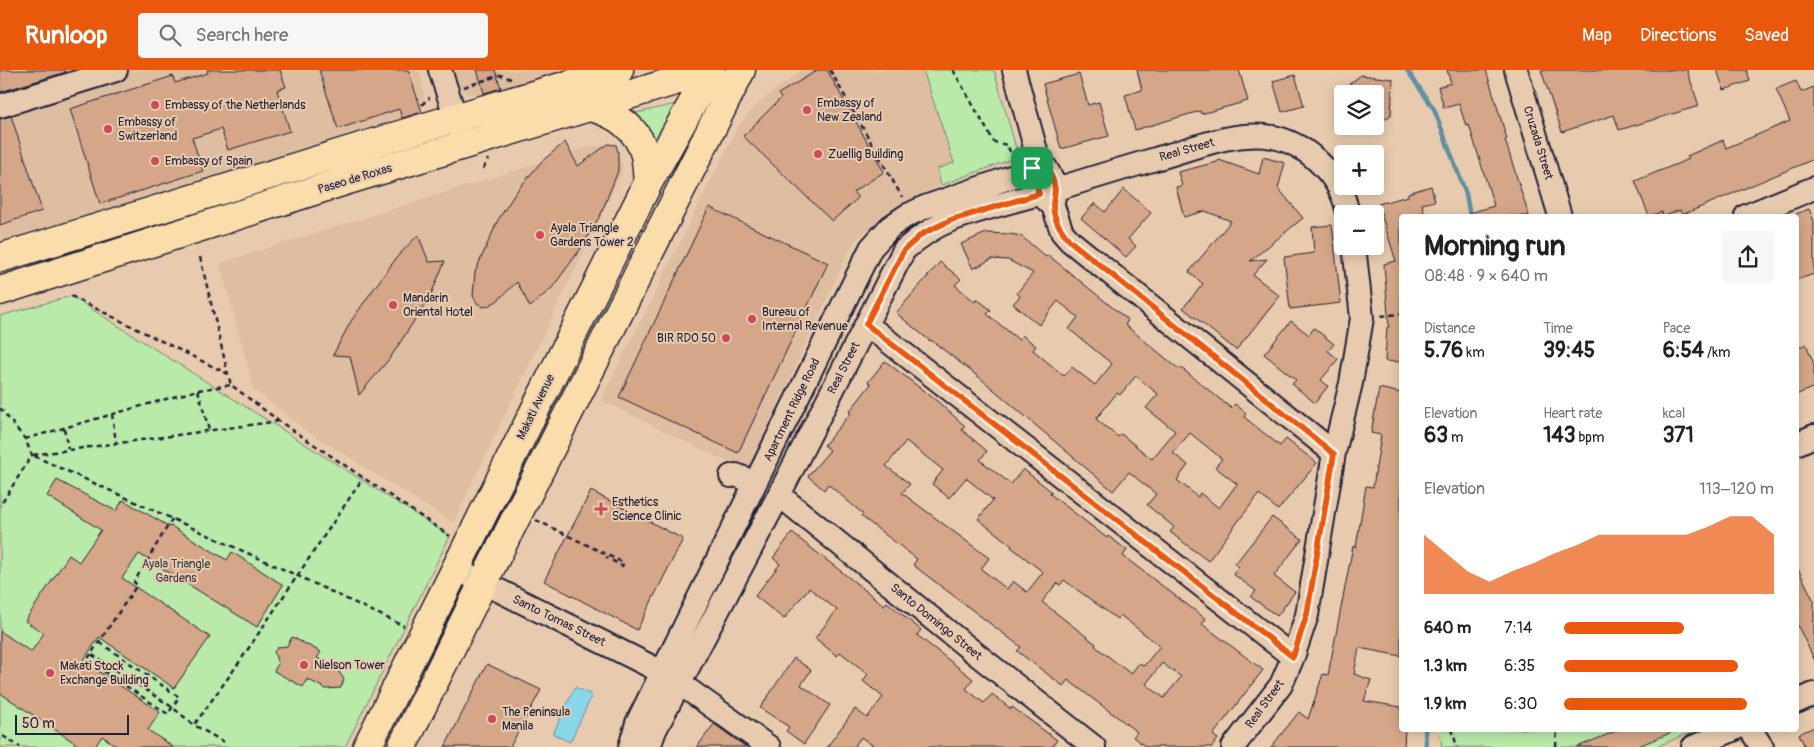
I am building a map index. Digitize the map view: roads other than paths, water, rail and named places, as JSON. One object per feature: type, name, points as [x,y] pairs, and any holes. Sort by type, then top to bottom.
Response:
[{"type":"main road","points":[[0,258],[619,70]]},
{"type":"main road","name":"Paseo de Roxas","points":[[0,291],[335,184],[711,70]]},
{"type":"main road","name":"Makati Avenue","points":[[367,747],[648,183],[711,70]]},
{"type":"main road","points":[[402,747],[741,70]]},
{"type":"main road","points":[[590,107],[604,110],[616,116],[635,135],[645,155],[648,183]]},
{"type":"street","points":[[0,106],[116,70]]},
{"type":"street","points":[[440,70],[464,146]]},
{"type":"street","points":[[1014,70],[1028,162],[1049,196],[1062,232],[1070,241],[1334,454]]},
{"type":"street","name":"Cruzada Street","points":[[1516,70],[1559,214]]},
{"type":"street","name":"Real Street","points":[[649,747],[671,678],[779,495],[904,250],[922,234],[951,220],[1049,196],[1221,140],[1245,137],[1271,137],[1289,142],[1310,154],[1330,175],[1346,205]]},
{"type":"street","name":"Apartment Ridge Road","points":[[630,747],[637,723],[671,678],[756,483],[871,248],[890,227],[911,214],[932,204],[1020,174],[1028,162]]},
{"type":"street","points":[[1751,214],[1814,188]]},
{"type":"street","name":"Real Street","points":[[1233,747],[1281,686],[1307,614],[1334,454],[1354,367],[1362,318],[1355,255]]},
{"type":"street","points":[[866,324],[1293,657]]},
{"type":"street","points":[[1799,443],[1814,436]]},
{"type":"street","points":[[731,476],[736,475],[756,483]]},
{"type":"street","name":"Santo Domingo Street","points":[[779,495],[1094,747]]},
{"type":"street","name":"Santo Tomas Street","points":[[456,569],[671,678],[769,747]]},
{"type":"street","points":[[1799,701],[1814,694]]},
{"type":"street","points":[[1693,747],[1729,732]]},
{"type":"street","points":[[1752,732],[1762,747]]},
{"type":"water","points":[[575,687],[592,695],[570,742],[553,734]]},
{"type":"waterway","points":[[1407,70],[1434,109],[1466,194],[1470,214]]},
{"type":"waterway","points":[[1425,732],[1426,747]]},
{"type":"place","name":"Embassy of the Netherlands","points":[[155,105]]},
{"type":"place","name":"Embassy of New Zealand","points":[[807,110]]},
{"type":"place","name":"Embassy of Switzerland","points":[[108,129]]},
{"type":"place","name":"Zuellig Building","points":[[818,154]]},
{"type":"place","name":"Embassy of Spain","points":[[155,161]]},
{"type":"place","name":"Ayala Triangle Gardens Tower 2","points":[[540,235]]},
{"type":"place","name":"Mandarin Oriental Hotel","points":[[393,305]]},
{"type":"place","name":"Bureau of Internal Revenue","points":[[752,319]]},
{"type":"place","name":"BIR RDO 50","points":[[726,338]]},
{"type":"place","name":"Esthetics Science Clinic","points":[[601,509]]},
{"type":"place","name":"Nielson Tower","points":[[304,665]]},
{"type":"place","name":"Makati Stock Exchange Building","points":[[50,673]]},
{"type":"place","name":"The Peninsula Manila","points":[[492,719]]},
{"type":"park label","name":"Ayala Triangle Gardens","points":[[176,571]]}]
